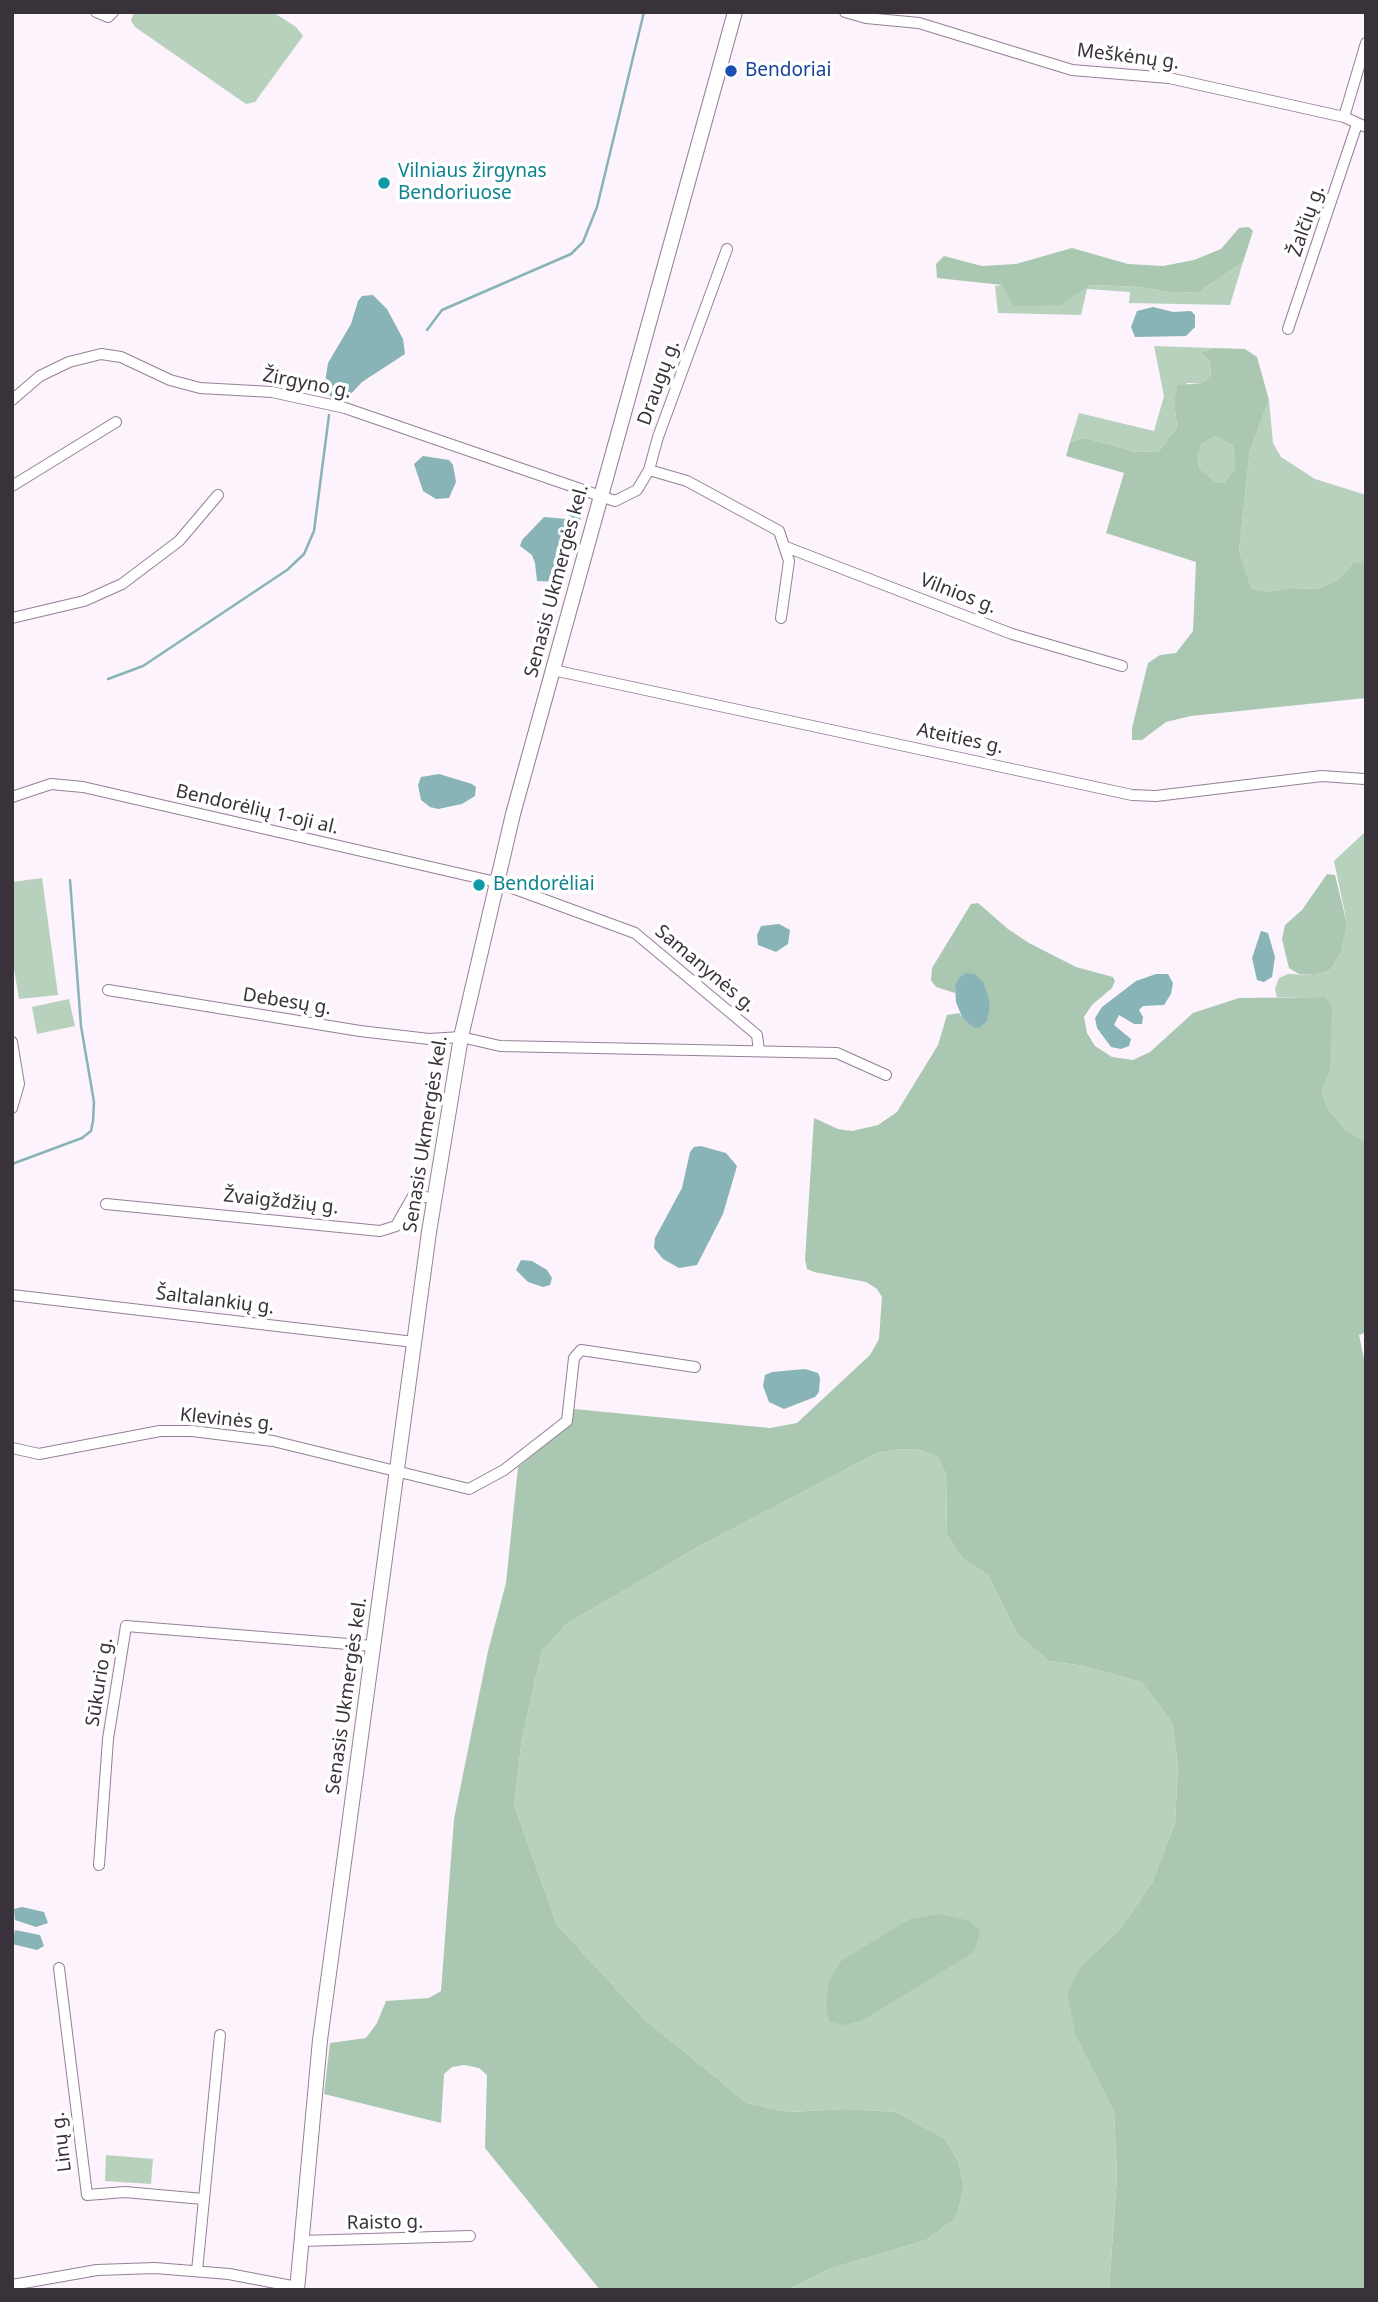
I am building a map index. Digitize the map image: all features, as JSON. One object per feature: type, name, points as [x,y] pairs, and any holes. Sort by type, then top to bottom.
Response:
[{"type":"main road","name":"Senasis Ukmergės kel.","points":[[297,2288],[320,2040],[434,1198],[461,1037],[496,882],[735,12]]},
{"type":"street","points":[[96,12],[108,17],[113,12]]},
{"type":"street","name":"Meškėnų g.","points":[[845,12],[866,18],[919,23],[1072,70],[1169,78],[1344,117],[1362,126]]},
{"type":"street","points":[[1344,117],[1366,43]]},
{"type":"street","name":"Žalčių g.","points":[[1288,329],[1362,126]]},
{"type":"street","name":"Draugų g.","points":[[601,496],[609,500],[625,498],[637,490],[649,470],[658,437],[727,249]]},
{"type":"street","name":"Žirgyno g.","points":[[12,400],[40,376],[69,362],[101,354],[121,357],[170,380],[200,388],[272,392],[345,408],[601,496]]},
{"type":"street","points":[[12,486],[116,422]]},
{"type":"street","name":"Vilnios g.","points":[[649,470],[687,481],[779,531],[786,547],[1012,634],[1122,666]]},
{"type":"street","points":[[12,618],[85,601],[122,584],[179,541],[218,495]]},
{"type":"street","points":[[781,618],[789,561],[786,547]]},
{"type":"street","name":"Ateities g.","points":[[553,670],[1132,795],[1156,796],[1322,776],[1364,779]]},
{"type":"street","name":"Bendorėlių 1-oji al.","points":[[12,797],[38,786],[66,785],[496,882]]},
{"type":"street","name":"Samanynės g.","points":[[496,882],[635,933],[757,1035],[759,1051]]},
{"type":"street","name":"Debesų g.","points":[[108,990],[360,1031],[429,1039],[461,1037]]},
{"type":"street","points":[[461,1037],[500,1046],[836,1053],[886,1075]]},
{"type":"street","points":[[12,1042],[19,1084],[12,1108]]},
{"type":"street","name":"Žvaigždžių g.","points":[[106,1204],[380,1231],[396,1226],[414,1196],[434,1198]]},
{"type":"street","name":"Šaltalankių g.","points":[[12,1295],[414,1342]]},
{"type":"street","name":"Klevinės g.","points":[[12,1448],[38,1454],[160,1431],[192,1431],[273,1441],[464,1489],[474,1487],[503,1470],[567,1421],[574,1358],[581,1350],[695,1367]]},
{"type":"street","name":"Sūkurio g.","points":[[99,1865],[108,1739],[126,1626],[373,1646]]},
{"type":"street","name":"Linų g.","points":[[59,1968],[87,2194],[125,2192],[204,2199]]},
{"type":"street","points":[[197,2271],[220,2035]]},
{"type":"street","name":"Raisto g.","points":[[301,2241],[470,2236]]},
{"type":"street","points":[[12,2285],[106,2269],[197,2271],[297,2288]]},
{"type":"green space","points":[[134,12],[273,12],[296,27],[303,36],[255,102],[246,104],[135,27],[131,21]]},
{"type":"green space","points":[[1249,227],[1253,231],[1243,262],[1199,292],[1172,293],[1141,287],[1090,285],[1060,305],[1014,306],[1002,285],[937,278],[936,264],[944,256],[982,266],[1016,264],[1072,248],[1128,264],[1163,266],[1194,260],[1221,249],[1239,228]]},
{"type":"green space","points":[[1243,262],[1230,305],[1129,303],[1130,292],[1087,289],[1081,315],[998,313],[995,286],[1002,285],[1015,306],[1029,305],[1090,285],[1141,287],[1172,293],[1199,292]]},
{"type":"green space","points":[[1154,346],[1213,348],[1201,353],[1210,362],[1211,375],[1202,383],[1187,383],[1174,401],[1177,427],[1159,451],[1136,452],[1086,438],[1070,442],[1079,413],[1154,431],[1164,396]]},
{"type":"green space","points":[[1213,348],[1245,349],[1257,357],[1269,400],[1250,450],[1239,550],[1251,589],[1268,592],[1289,588],[1318,589],[1340,578],[1353,563],[1366,563],[1366,698],[1191,716],[1166,722],[1142,740],[1132,740],[1132,728],[1148,663],[1160,655],[1176,653],[1193,631],[1196,562],[1106,533],[1124,473],[1066,456],[1070,442],[1086,438],[1136,452],[1159,451],[1177,427],[1174,401],[1178,385],[1202,383],[1211,375],[1210,362],[1201,353]],"holes":[[[1215,436],[1232,445],[1235,468],[1224,483],[1217,483],[1200,469],[1197,456],[1201,444]]]},
{"type":"green space","points":[[1269,400],[1273,443],[1281,457],[1315,479],[1366,495],[1366,563],[1353,563],[1340,578],[1318,589],[1289,588],[1268,592],[1251,590],[1239,550],[1250,450]]},
{"type":"green space","points":[[1215,436],[1232,445],[1235,455],[1235,468],[1224,483],[1217,483],[1200,469],[1197,456],[1200,444]]},
{"type":"green space","points":[[1366,831],[1366,1142],[1345,1130],[1327,1107],[1322,1092],[1330,1071],[1325,997],[1277,997],[1275,989],[1279,978],[1288,974],[1315,975],[1330,970],[1341,953],[1347,923],[1334,861]]},
{"type":"green space","points":[[1327,874],[1335,875],[1347,924],[1341,953],[1330,970],[1315,975],[1299,974],[1289,968],[1282,939],[1285,925],[1302,910]]},
{"type":"green space","points":[[42,878],[58,995],[19,999],[12,957],[12,882]]},
{"type":"green space","points":[[978,903],[1029,943],[1076,967],[1113,977],[1115,981],[1112,988],[1092,1005],[1084,1017],[1087,1033],[1095,1046],[1112,1057],[1133,1060],[1150,1052],[1193,1013],[1239,998],[1325,997],[1332,1006],[1330,1071],[1322,1092],[1327,1107],[1345,1130],[1366,1142],[1366,1332],[1359,1335],[1366,1369],[1366,2290],[1109,2290],[1117,2176],[1114,2112],[1076,2037],[1067,1993],[1081,1966],[1121,1928],[1152,1883],[1175,1823],[1178,1766],[1172,1722],[1141,1682],[1084,1666],[1049,1661],[1017,1634],[988,1575],[962,1558],[947,1534],[946,1474],[938,1457],[920,1450],[901,1449],[877,1453],[696,1548],[565,1625],[542,1650],[522,1739],[514,1805],[557,1925],[644,2019],[747,2103],[788,2112],[846,2109],[896,2112],[945,2139],[958,2161],[964,2187],[956,2218],[926,2240],[829,2269],[787,2290],[600,2290],[485,2148],[487,2075],[479,2068],[464,2065],[452,2067],[444,2074],[441,2123],[324,2094],[330,2043],[366,2038],[377,2023],[386,2001],[429,1998],[441,1991],[454,1819],[488,1651],[506,1583],[518,1467],[570,1425],[574,1409],[770,1428],[797,1423],[870,1355],[879,1339],[882,1297],[877,1289],[866,1282],[807,1269],[805,1260],[814,1118],[838,1129],[852,1131],[878,1125],[897,1112],[938,1045],[947,1015],[959,1013],[962,1017],[990,1005],[984,983],[955,986],[955,993],[936,987],[931,980],[932,968],[971,904]]},
{"type":"green space","points":[[69,999],[75,1026],[37,1034],[32,1007]]},
{"type":"green space","points":[[901,1449],[920,1450],[938,1457],[946,1474],[947,1534],[962,1558],[988,1575],[1017,1634],[1049,1661],[1084,1666],[1141,1682],[1172,1722],[1178,1766],[1175,1823],[1152,1883],[1121,1928],[1081,1966],[1076,2037],[1114,2112],[1117,2176],[1109,2290],[787,2290],[829,2269],[926,2240],[956,2218],[964,2187],[958,2161],[945,2139],[896,2112],[846,2109],[788,2112],[747,2103],[644,2019],[557,1925],[514,1805],[522,1739],[542,1650],[550,1638],[565,1625],[696,1548],[877,1453]]},
{"type":"green space","points":[[941,1914],[970,1921],[980,1931],[974,1952],[863,2020],[843,2025],[829,2022],[826,2004],[829,1981],[842,1960],[910,1919]]},
{"type":"green space","points":[[106,2155],[153,2159],[151,2184],[105,2181]]},
{"type":"water","points":[[373,295],[387,309],[403,339],[405,354],[362,382],[350,395],[332,398],[324,389],[328,363],[351,324],[358,301],[362,296]]},
{"type":"water","points":[[1153,307],[1173,312],[1191,311],[1195,315],[1195,327],[1186,336],[1135,337],[1131,327],[1137,311]]},
{"type":"water","points":[[423,456],[449,460],[453,465],[456,482],[449,498],[436,499],[423,491],[414,464]]},
{"type":"water","points":[[576,503],[581,505],[582,514],[561,582],[537,581],[535,563],[532,555],[520,546],[522,540],[544,517],[567,519]]},
{"type":"water","points":[[439,774],[472,784],[476,787],[475,796],[462,804],[438,809],[430,807],[421,800],[418,785],[421,777]]},
{"type":"water","points":[[779,924],[790,930],[788,944],[776,952],[758,945],[757,935],[761,926]]},
{"type":"water","points":[[1261,931],[1268,933],[1275,957],[1272,977],[1264,982],[1257,980],[1252,958]]},
{"type":"water","points":[[966,973],[975,974],[984,983],[988,996],[990,1005],[987,1021],[979,1028],[973,1027],[962,1017],[956,1002],[955,986],[959,978]]},
{"type":"water","points":[[1156,974],[1168,974],[1173,983],[1171,994],[1164,1005],[1143,1006],[1139,1010],[1143,1017],[1142,1024],[1134,1024],[1119,1015],[1114,1025],[1131,1039],[1129,1046],[1121,1049],[1111,1047],[1097,1028],[1095,1018],[1102,1007],[1136,981]]},
{"type":"water","points":[[701,1146],[726,1153],[737,1166],[723,1214],[697,1265],[679,1268],[663,1259],[654,1248],[655,1238],[682,1188],[690,1152],[694,1147]]},
{"type":"water","points":[[521,1260],[532,1261],[547,1270],[552,1278],[550,1285],[543,1287],[528,1282],[516,1270]]},
{"type":"water","points":[[805,1369],[818,1373],[820,1378],[819,1392],[815,1397],[784,1409],[769,1402],[763,1386],[765,1375]]},
{"type":"water","points":[[22,1907],[44,1912],[48,1923],[36,1927],[15,1920],[14,1909]]},
{"type":"water","points":[[15,1930],[40,1935],[44,1946],[37,1950],[12,1944]]},
{"type":"waterway","points":[[427,330],[442,310],[571,254],[583,242],[597,207],[644,12]]},
{"type":"waterway","points":[[108,679],[143,666],[287,570],[304,554],[314,531],[329,415]]},
{"type":"waterway","points":[[12,1164],[82,1138],[91,1131],[94,1102],[81,1026],[70,880]]},
{"type":"place","name":"Bendoriai","points":[[731,71]]},
{"type":"place","name":"Vilniaus žirgynas Bendoriuose","points":[[384,183]]},
{"type":"place","name":"Bendorėliai","points":[[479,885]]}]
